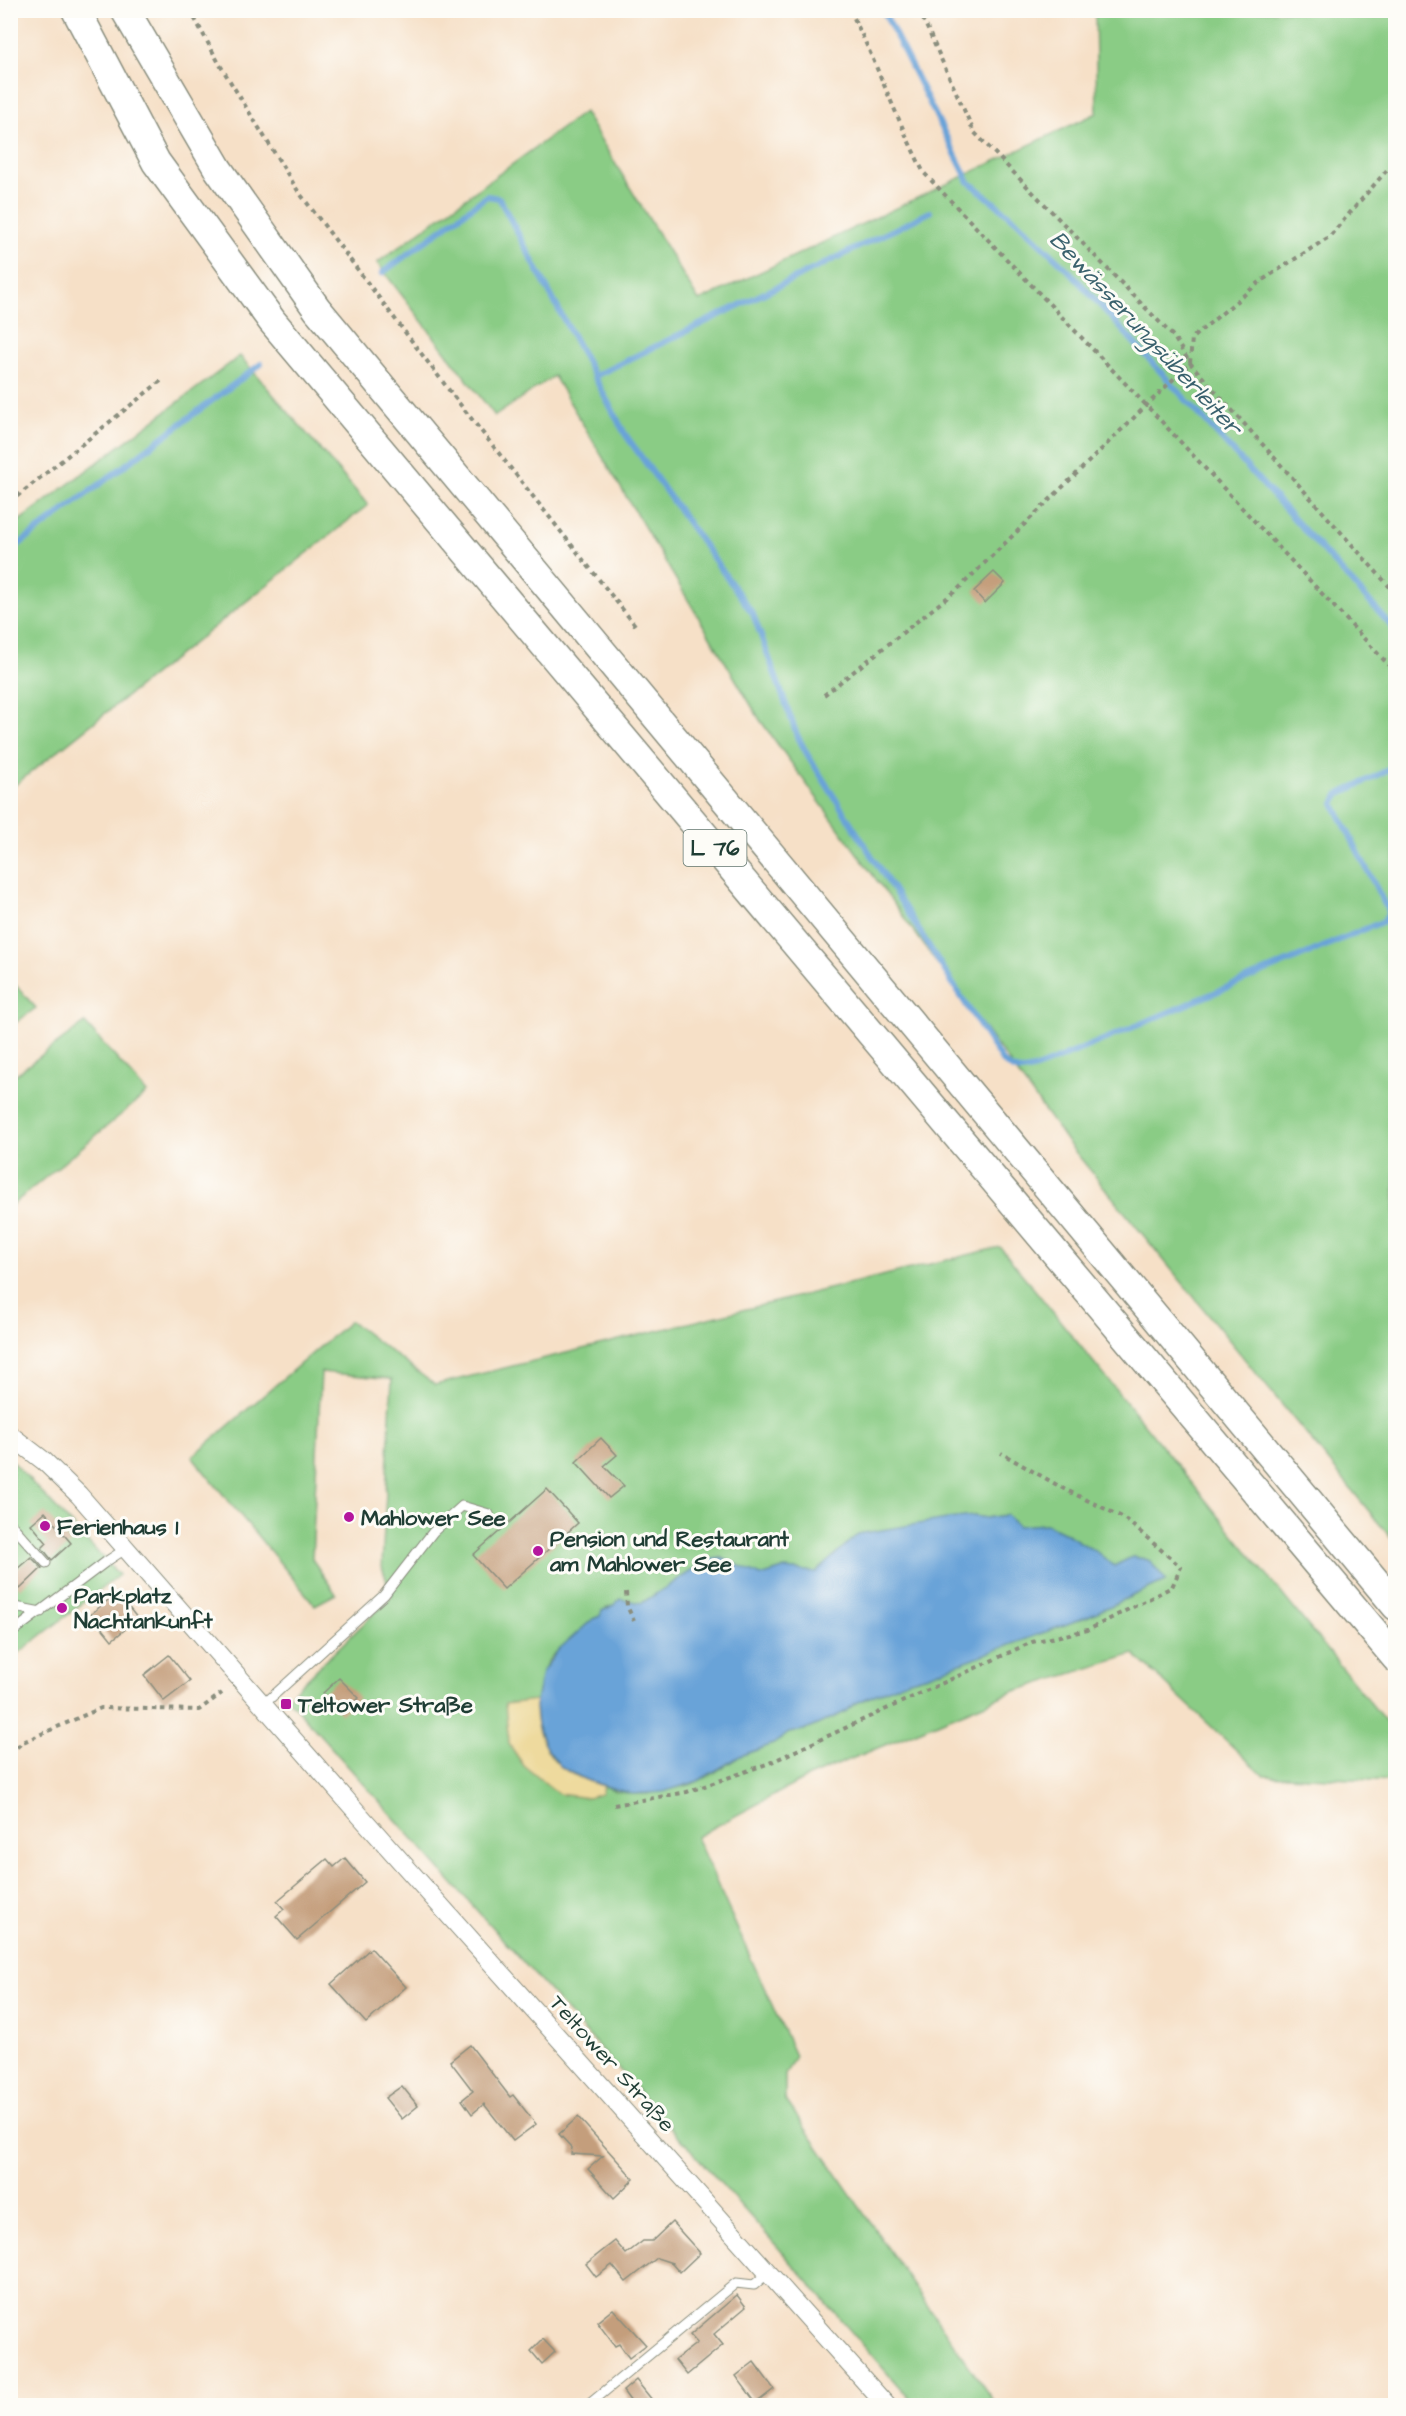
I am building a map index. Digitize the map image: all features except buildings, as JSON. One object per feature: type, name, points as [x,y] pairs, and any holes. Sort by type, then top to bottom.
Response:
[{"type":"main road","name":"L 76","points":[[76,10],[156,162],[272,321],[1395,1658]]},
{"type":"main road","name":"L 76","points":[[125,10],[218,169],[317,309],[1395,1606]]},
{"type":"street","name":"Teltower Straße","points":[[10,1435],[60,1476],[127,1548],[262,1705],[887,2406]]},
{"type":"lane","points":[[262,1705],[384,1595],[433,1532],[462,1506],[489,1514]]},
{"type":"lane","points":[[10,1523],[46,1563]]},
{"type":"lane","points":[[10,1634],[106,1561],[127,1548]]},
{"type":"lane","points":[[10,1606],[41,1612]]},
{"type":"lane","points":[[587,2406],[736,2283],[754,2285],[769,2272]]},
{"type":"path","points":[[189,10],[220,65],[298,191],[455,398],[635,626]]},
{"type":"path","points":[[850,10],[874,58],[901,127],[924,173],[1147,406],[1395,673]]},
{"type":"path","points":[[920,10],[974,132],[1173,336],[1190,363],[1395,594]]},
{"type":"path","points":[[824,695],[958,589],[1190,363],[1192,339],[1261,281],[1329,237],[1387,170],[1395,164]]},
{"type":"path","points":[[10,502],[162,380]]},
{"type":"path","points":[[615,1805],[687,1792],[767,1764],[1032,1642],[1088,1630],[1172,1587],[1181,1567],[1124,1518],[1064,1489],[1000,1453]]},
{"type":"path","points":[[626,1592],[627,1606],[634,1621]]},
{"type":"path","points":[[10,1754],[23,1742],[101,1708],[199,1710],[222,1693]]},
{"type":"green space","points":[[1095,11],[1395,11],[1395,1543],[1068,1143],[760,720],[554,376],[495,416],[377,263],[584,112],[699,301],[1097,113]]},
{"type":"green space","points":[[240,356],[368,505],[11,788],[11,527]]},
{"type":"green space","points":[[10,979],[36,1008],[11,1026],[10,1026]]},
{"type":"green space","points":[[85,1023],[147,1093],[11,1206],[11,1078]]},
{"type":"green space","points":[[1000,1247],[1395,1733],[1395,1781],[1263,1775],[1134,1654],[1012,1692],[808,1777],[696,1837],[795,2056],[785,2075],[785,2099],[996,2405],[915,2405],[775,2244],[287,1698],[392,1596],[382,1567],[392,1379],[321,1372],[312,1559],[336,1594],[315,1605],[192,1457],[350,1321],[435,1385]],"holes":[[[1006,1515],[1018,1526],[1046,1524],[1098,1553],[1114,1566],[1132,1557],[1145,1559],[1165,1581],[1086,1617],[906,1681],[854,1704],[845,1712],[808,1729],[789,1733],[773,1744],[740,1756],[711,1775],[690,1785],[647,1794],[616,1791],[569,1772],[551,1754],[537,1725],[535,1706],[546,1664],[551,1657],[593,1619],[600,1616],[607,1607],[614,1605],[620,1599],[642,1603],[708,1560],[722,1558],[761,1576],[783,1569],[816,1572],[859,1534],[974,1516],[986,1518]]]},
{"type":"green space","points":[[11,1460],[119,1575],[11,1659]]},
{"type":"sand","points":[[536,1700],[538,1730],[552,1758],[571,1773],[603,1786],[601,1794],[588,1798],[559,1794],[524,1766],[509,1744],[505,1704]]},
{"type":"water","points":[[1006,1515],[1018,1526],[1046,1524],[1062,1531],[1098,1553],[1114,1566],[1132,1557],[1150,1561],[1165,1581],[1086,1617],[906,1681],[854,1704],[845,1712],[808,1729],[789,1733],[773,1744],[740,1756],[698,1781],[663,1792],[632,1794],[586,1780],[560,1766],[545,1746],[537,1725],[535,1706],[542,1672],[559,1649],[593,1619],[600,1616],[602,1611],[620,1599],[642,1603],[708,1560],[722,1558],[761,1576],[783,1569],[816,1572],[858,1534],[947,1519]]},
{"type":"waterway","name":"Bewässerungsüberleiter","points":[[883,10],[969,182],[1019,223],[1069,271],[1396,631]]},
{"type":"waterway","points":[[382,273],[487,196],[499,198],[625,434],[753,614],[797,735],[807,754],[1002,1061],[1015,1070],[1023,1071],[1039,1067],[1384,921],[1388,911],[1334,804],[1338,795],[1396,766]]},
{"type":"waterway","points":[[595,376],[930,212]]},
{"type":"waterway","points":[[10,551],[261,364]]},
{"type":"place","name":"Mahlower See","points":[[349,1517]]},
{"type":"place","name":"Ferienhaus 1","points":[[45,1526]]},
{"type":"place","name":"Pension und Restaurant am Mahlower See","points":[[538,1551]]},
{"type":"place","name":"Parkplatz Nachtankunft","points":[[62,1608]]},
{"type":"place","name":"Teltower Straße","points":[[286,1704]]}]
